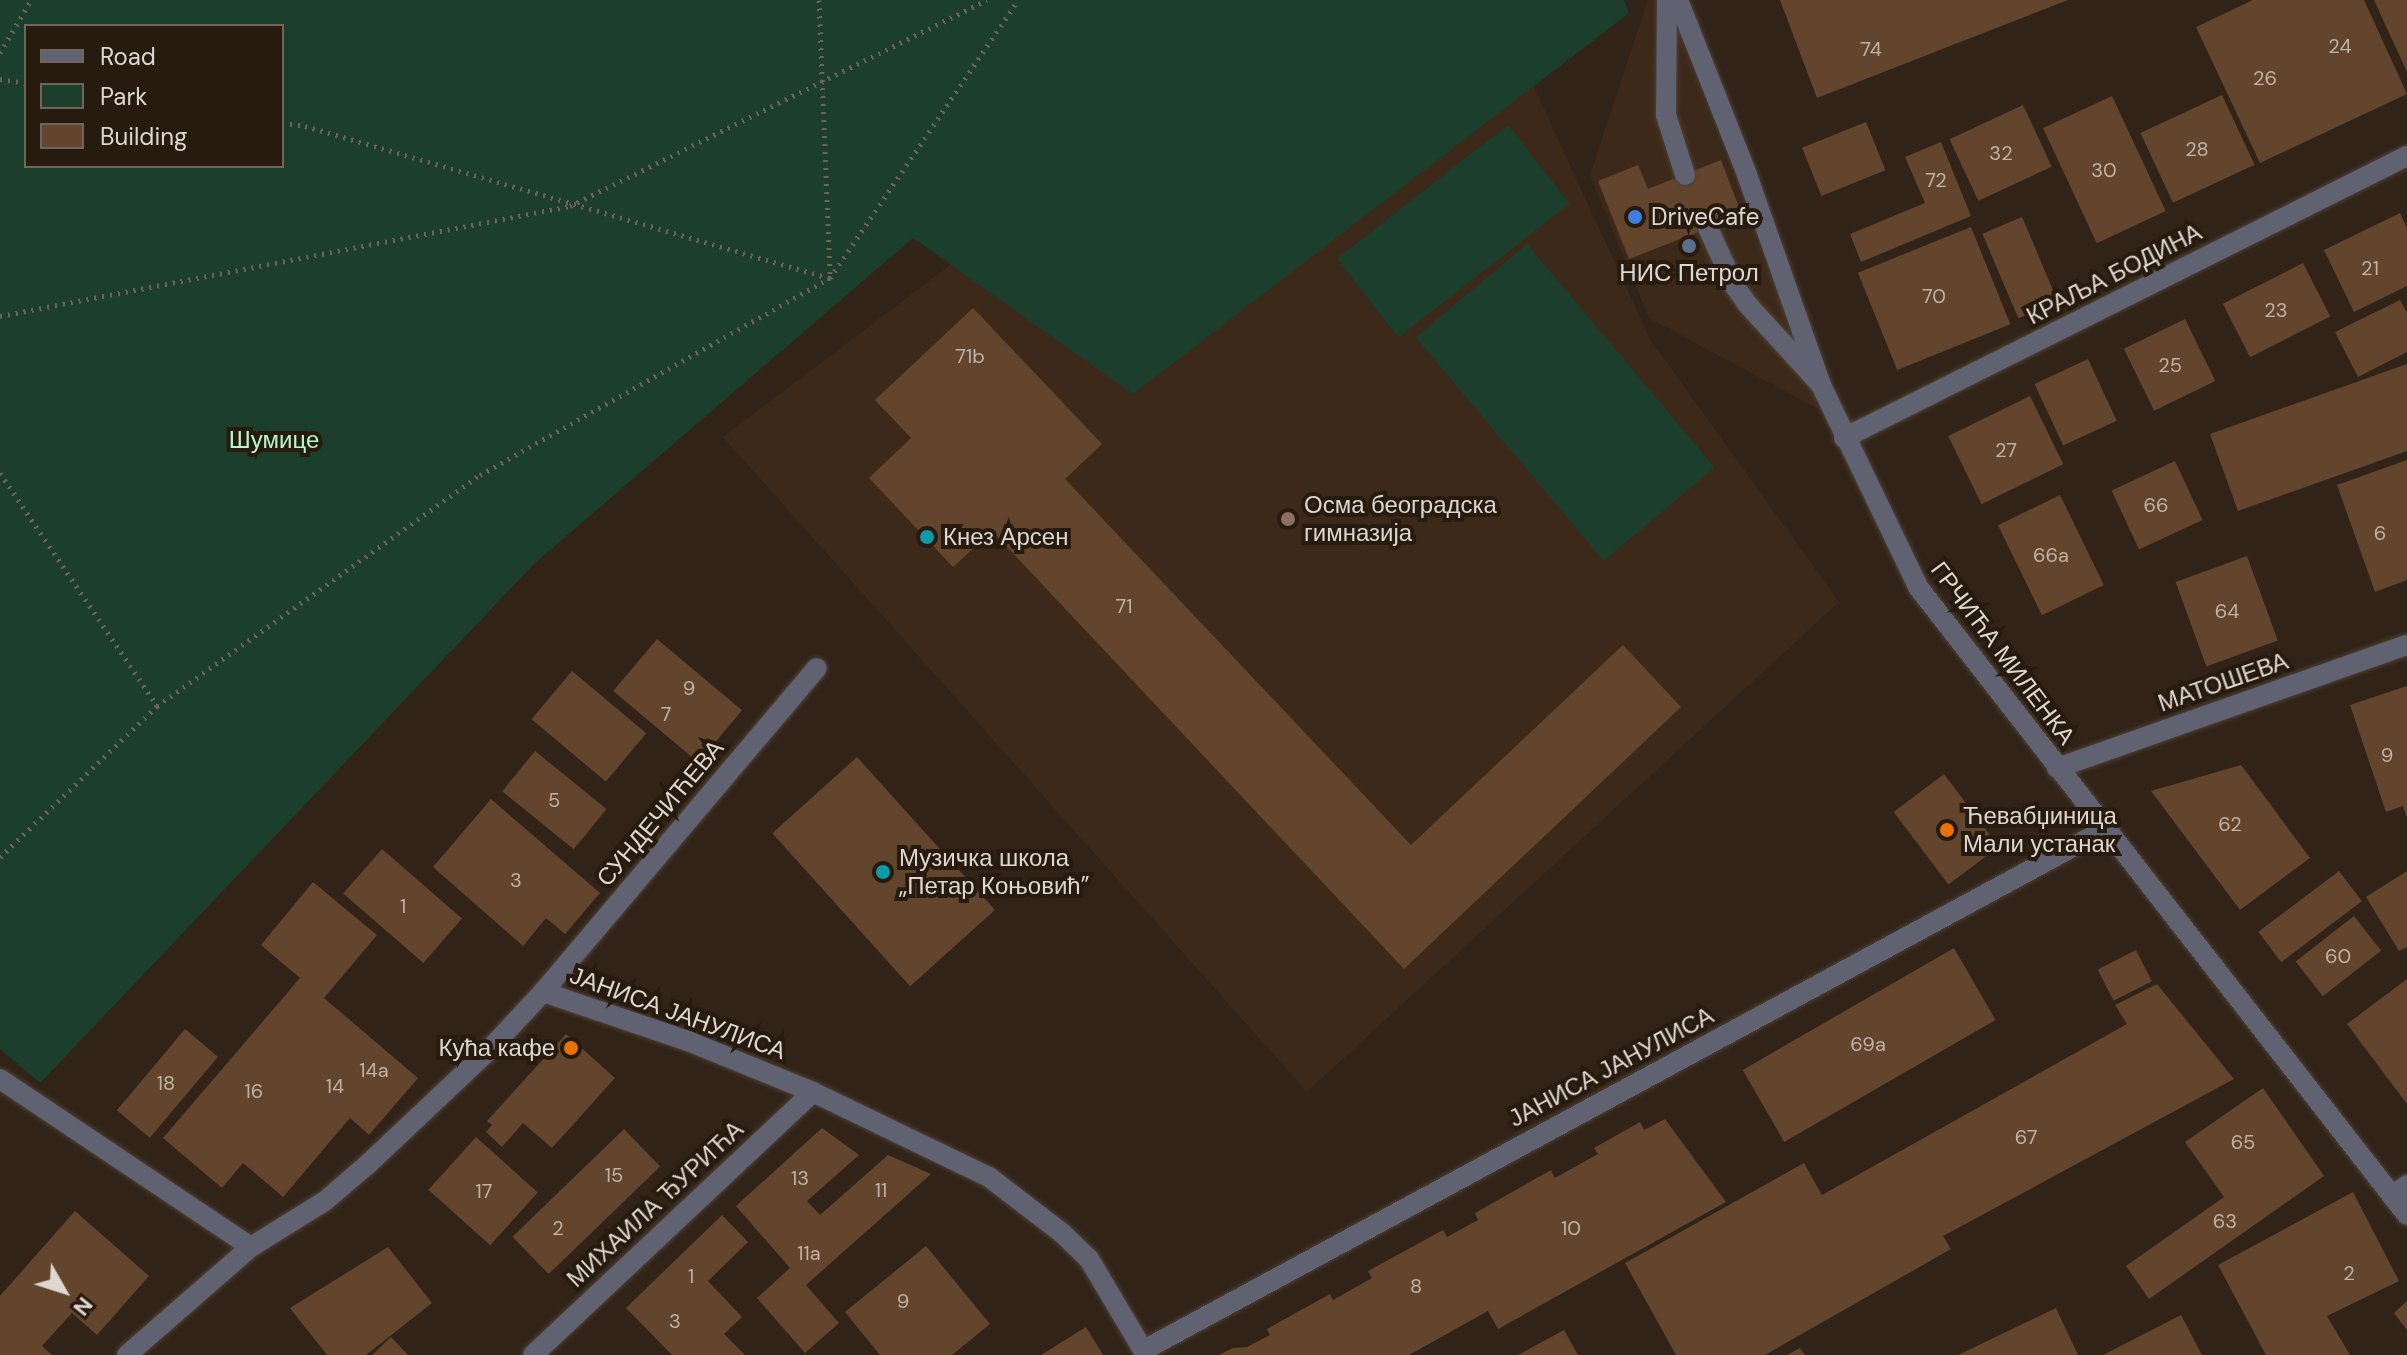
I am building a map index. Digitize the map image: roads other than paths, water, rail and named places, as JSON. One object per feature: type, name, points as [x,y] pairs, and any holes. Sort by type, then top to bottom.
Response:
[{"type":"street","points":[[1667,0],[1666,115],[1685,175]]},
{"type":"street","name":"ГРЧИЋА МИЛЕНКА","points":[[1678,0],[1746,172],[1821,385],[1918,587],[2104,830],[2399,1190],[2407,1215]]},
{"type":"street","name":"КРАЉА БОДИНА","points":[[1844,438],[2407,156]]},
{"type":"street","points":[[1708,228],[1734,285],[1748,305],[1821,385]]},
{"type":"street","name":"МАТОШЕВА","points":[[2057,768],[2407,645]]},
{"type":"street","name":"СУНДЕЧИЋЕВА","points":[[543,992],[817,668]]},
{"type":"street","name":"ЈАНИСА ЈАНУЛИСА","points":[[251,1247],[325,1201],[367,1165],[543,992],[688,1041],[813,1092],[989,1177],[1034,1210],[1089,1259],[1145,1352],[2104,830]]},
{"type":"street","points":[[0,1079],[251,1247],[127,1355]]},
{"type":"street","name":"МИХАИЛА ЂУРИЋА","points":[[533,1355],[813,1092]]},
{"type":"place","name":"DriveCafe","points":[[1635,217]]},
{"type":"place","name":"НИС Петрол","points":[[1689,246]]},
{"type":"place","name":"Осма београдска гимназија","points":[[1288,519]]},
{"type":"place","name":"Кнез Арсен","points":[[927,537]]},
{"type":"place","name":"Ћевабџиница Мали устанак","points":[[1947,830]]},
{"type":"place","name":"Музичка школа „Петар Коњовић”","points":[[883,872]]},
{"type":"place","name":"Кућа кафе","points":[[571,1048]]},
{"type":"park label","name":"Шумице","points":[[274,440]]}]
